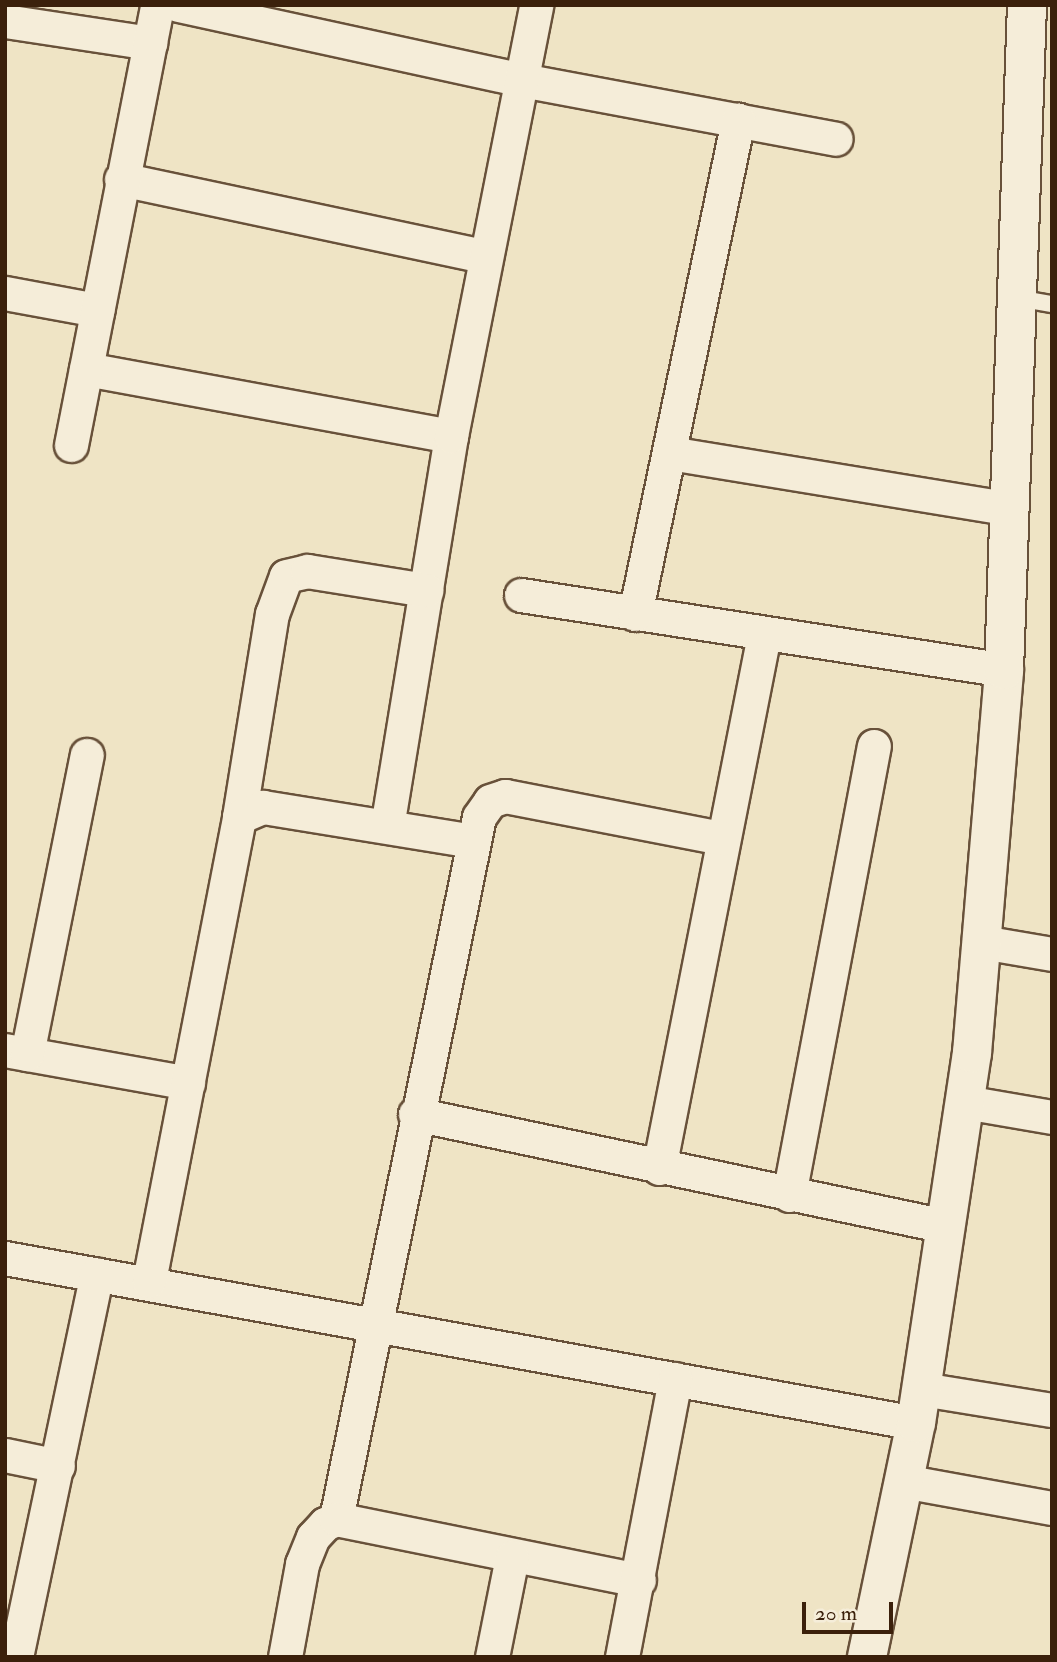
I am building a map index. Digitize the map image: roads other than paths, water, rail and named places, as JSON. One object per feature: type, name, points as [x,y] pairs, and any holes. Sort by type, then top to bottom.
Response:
[{"type":"street","points":[[71,445],[157,5]]},
{"type":"street","points":[[178,5],[522,80],[836,139]]},
{"type":"street","points":[[387,827],[483,256],[536,5]]},
{"type":"street","points":[[866,1657],[919,1406],[965,1102],[982,942],[1004,670],[1010,509],[1034,301],[1027,5]]},
{"type":"street","points":[[5,21],[150,43]]},
{"type":"street","points":[[635,614],[738,120]]},
{"type":"street","points":[[121,179],[483,256]]},
{"type":"street","points":[[5,293],[97,310]]},
{"type":"street","points":[[86,369],[451,436]]},
{"type":"street","points":[[669,453],[1010,509]]},
{"type":"street","points":[[149,1281],[239,817],[272,614],[286,576],[307,571],[426,590]]},
{"type":"street","points":[[521,595],[764,635],[1004,670]]},
{"type":"street","points":[[659,1167],[764,635]]},
{"type":"street","points":[[789,1195],[874,746]]},
{"type":"street","points":[[87,755],[16,1052],[188,1083]]},
{"type":"street","points":[[285,1657],[302,1563],[313,1537],[336,1519],[378,1326],[415,1114],[479,817],[490,801],[505,796],[722,838]]},
{"type":"street","points":[[239,817],[263,807],[472,841]]},
{"type":"street","points":[[982,942],[1052,954]]},
{"type":"street","points":[[965,1102],[1052,1117]]},
{"type":"street","points":[[415,1114],[945,1226]]},
{"type":"street","points":[[5,1258],[149,1281],[378,1326],[675,1379],[919,1406],[1052,1410]]},
{"type":"street","points":[[21,1656],[97,1274]]},
{"type":"street","points":[[622,1657],[639,1580],[675,1379]]},
{"type":"street","points":[[5,1455],[58,1466]]},
{"type":"street","points":[[903,1480],[1052,1508]]},
{"type":"street","points":[[336,1519],[512,1557],[639,1580]]},
{"type":"street","points":[[492,1657],[512,1557]]}]
